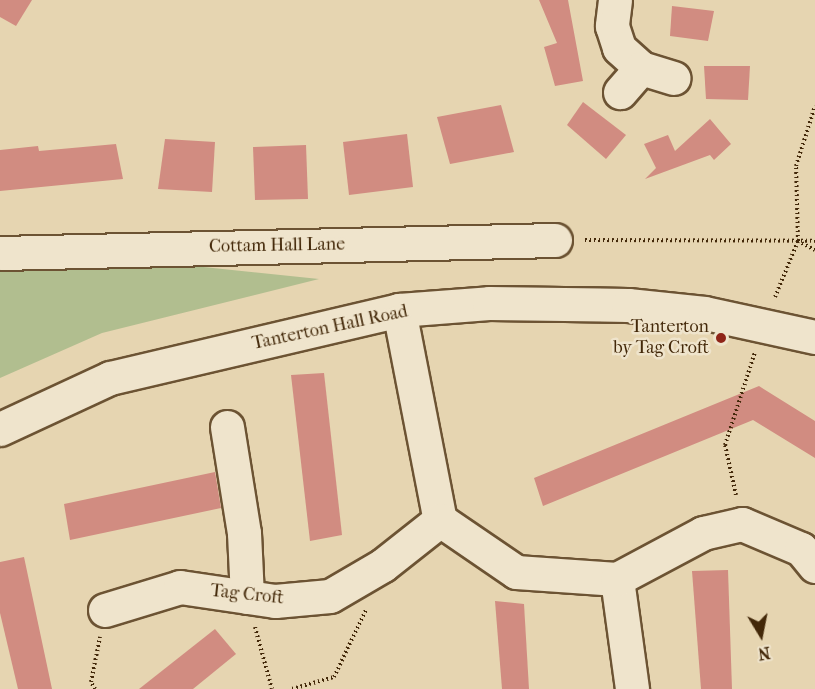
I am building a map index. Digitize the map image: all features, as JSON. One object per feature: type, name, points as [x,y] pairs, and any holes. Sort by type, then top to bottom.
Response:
[{"type":"street","points":[[615,0],[612,26],[631,80],[674,78]]},
{"type":"street","name":"Cottam Hall Lane","points":[[0,253],[555,240]]},
{"type":"street","name":"Tanterton Hall Road","points":[[0,429],[110,378],[399,310],[560,302],[705,313],[815,337]]},
{"type":"street","points":[[399,310],[440,520],[516,572],[617,579],[703,533],[742,524],[801,549],[815,566]]},
{"type":"street","points":[[227,427],[244,532],[247,597]]},
{"type":"street","name":"Tag Croft","points":[[105,610],[180,587],[275,601],[330,596],[359,579],[440,520]]},
{"type":"street","points":[[617,579],[632,689]]},
{"type":"path","points":[[742,524],[725,446],[764,325],[798,241],[796,166],[815,106]]},
{"type":"path","points":[[555,240],[815,241]]},
{"type":"path","points":[[798,241],[815,250]]},
{"type":"path","points":[[292,689],[308,687],[334,677],[367,614],[359,579]]},
{"type":"path","points":[[247,597],[272,689]]},
{"type":"path","points":[[95,689],[91,682],[105,610]]},
{"type":"green space","points":[[127,259],[319,279],[102,333],[0,378],[0,265]]},
{"type":"building","points":[[0,0],[32,0],[16,26],[0,17]]},
{"type":"building","points":[[539,0],[568,0],[583,81],[555,86],[544,47],[557,43]]},
{"type":"building","points":[[672,6],[714,11],[708,41],[670,36]]},
{"type":"building","points":[[704,66],[750,66],[748,100],[706,99]]},
{"type":"building","points":[[583,102],[626,135],[606,159],[567,125]]},
{"type":"building","points":[[501,105],[514,152],[450,164],[437,117]]},
{"type":"building","points":[[710,119],[731,144],[714,160],[710,155],[645,179],[656,168],[644,144],[668,135],[675,151]]},
{"type":"building","points":[[407,134],[413,187],[349,195],[343,142]]},
{"type":"building","points":[[165,139],[215,142],[212,192],[158,189]]},
{"type":"building","points":[[116,144],[123,179],[0,191],[0,150],[38,146],[39,151]]},
{"type":"building","points":[[306,145],[308,199],[255,200],[253,147]]},
{"type":"building","points":[[324,373],[342,535],[310,541],[291,375]]},
{"type":"building","points":[[759,386],[815,421],[815,458],[753,420],[543,506],[534,478]]},
{"type":"building","points":[[215,472],[221,508],[70,540],[64,504]]},
{"type":"building","points":[[24,557],[52,689],[18,689],[0,613],[0,562]]},
{"type":"building","points":[[728,570],[732,689],[701,689],[692,571]]},
{"type":"building","points":[[495,601],[524,604],[529,689],[502,689]]},
{"type":"building","points":[[215,629],[236,654],[193,689],[139,689]]},
{"type":"place","name":"Tanterton by Tag Croft","points":[[721,338]]}]
